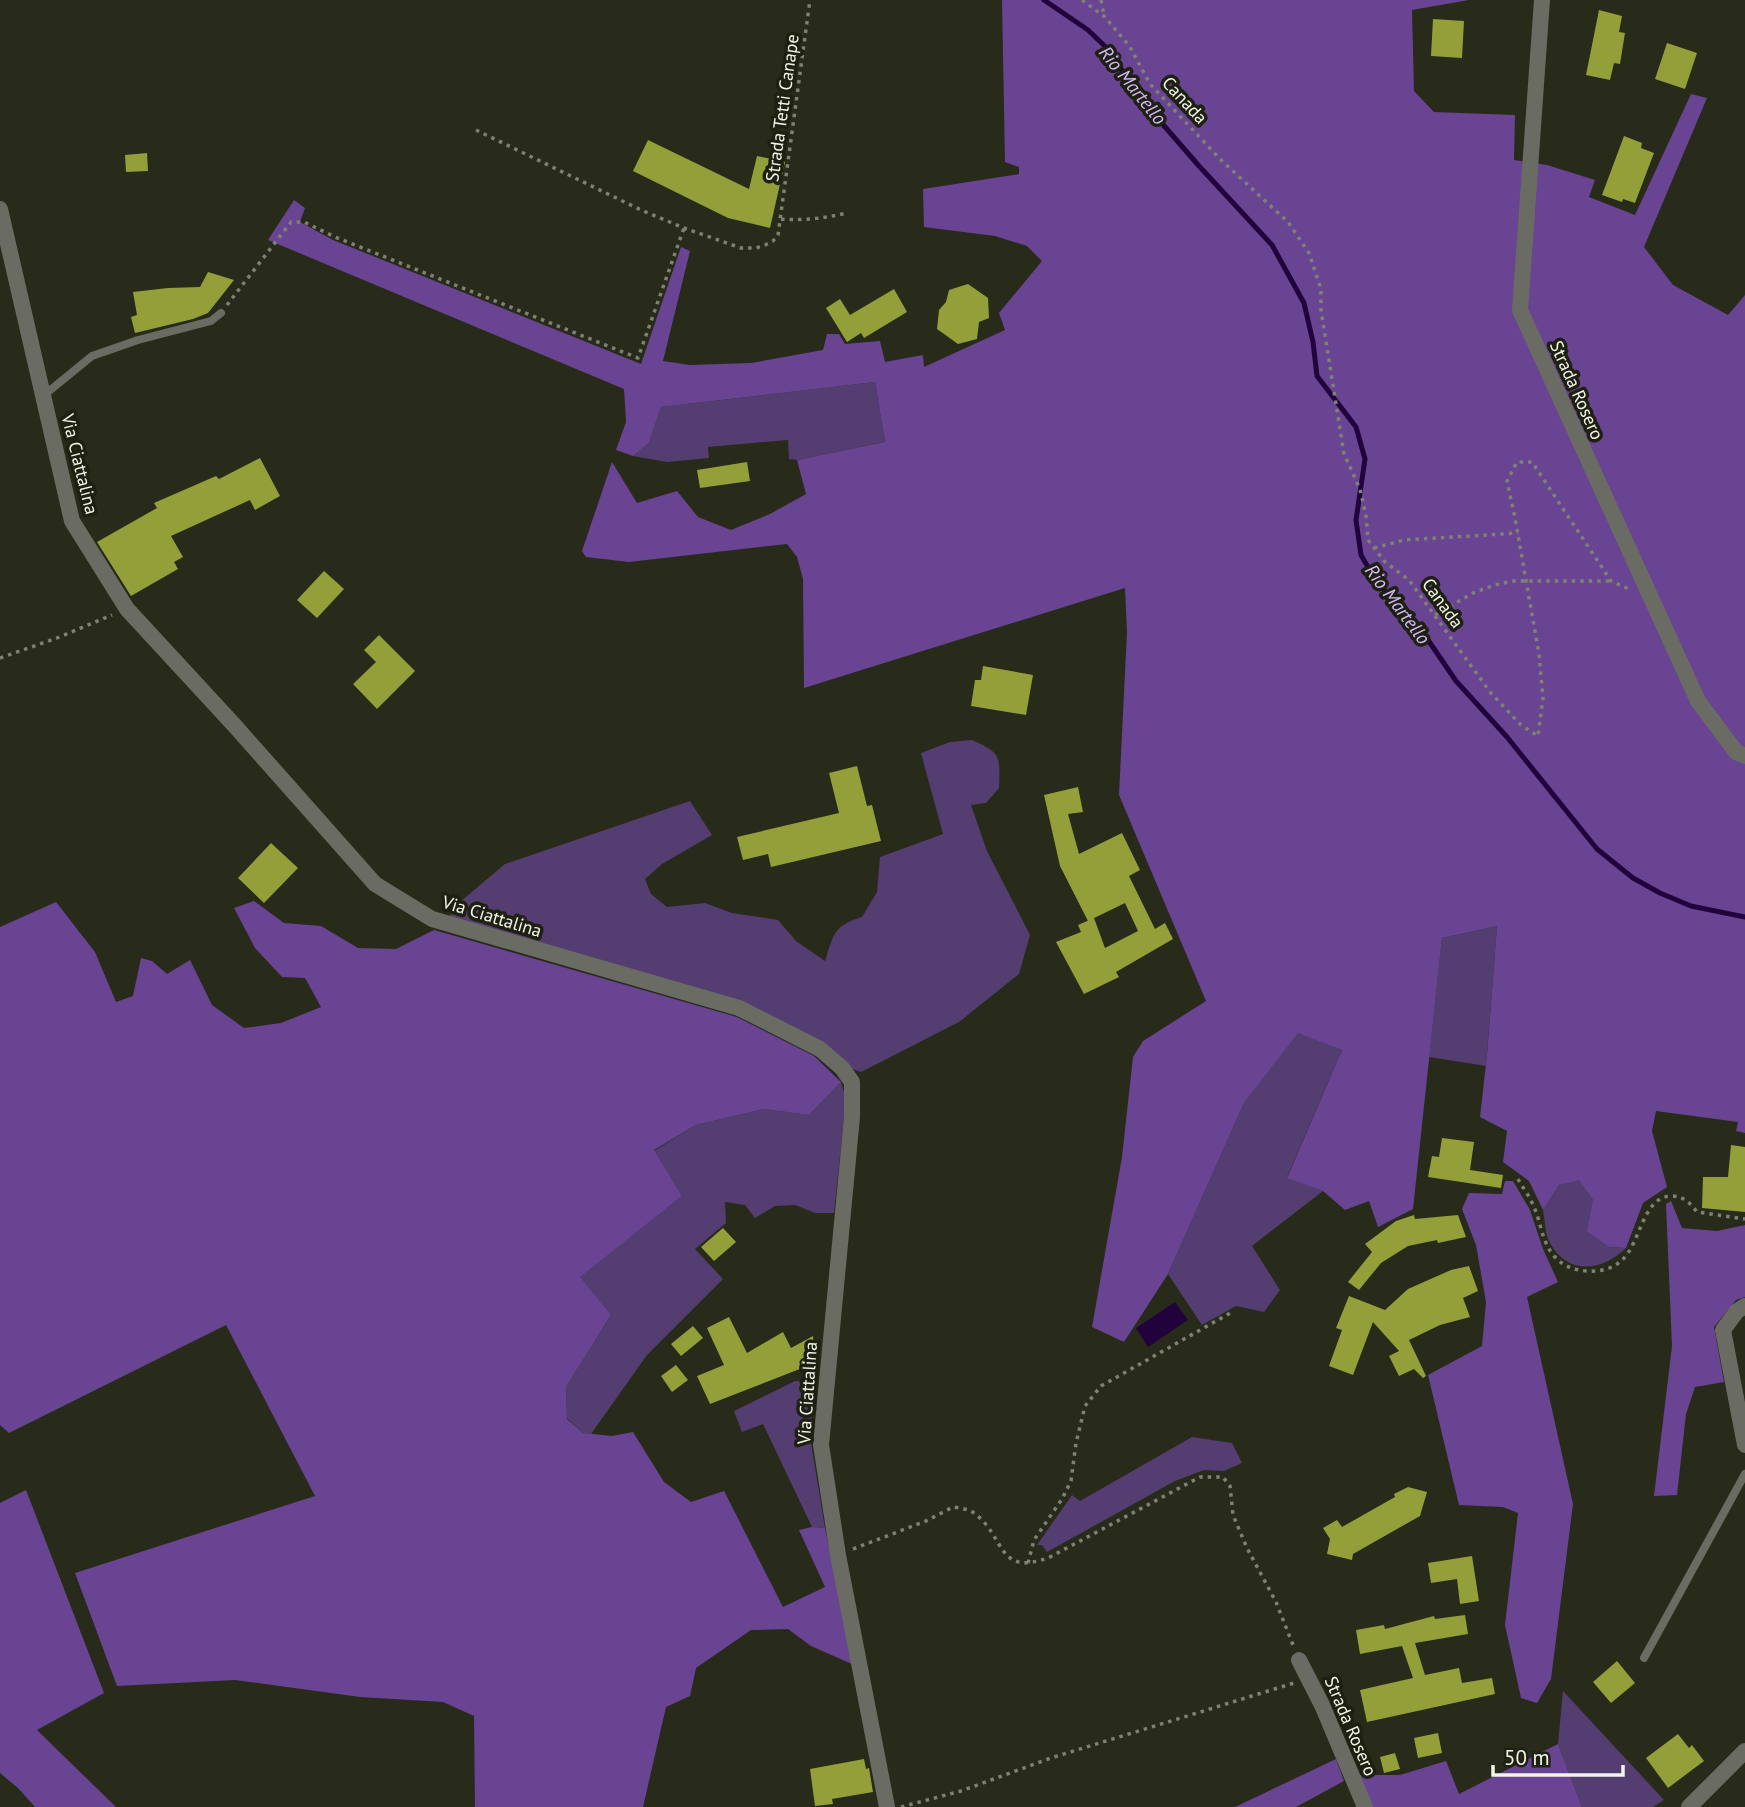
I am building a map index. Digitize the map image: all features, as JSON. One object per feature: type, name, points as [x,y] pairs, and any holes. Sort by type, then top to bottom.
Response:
[{"type":"street","name":"Strada Rosero","points":[[1542,0],[1520,310],[1698,701],[1736,752],[1745,756]]},
{"type":"street","name":"Via Ciattalina","points":[[0,209],[72,521],[127,609],[235,726],[374,884],[432,919],[739,1008],[820,1049],[842,1068],[852,1082],[852,1117],[821,1445],[838,1555],[887,1807]]},
{"type":"street","points":[[1745,1306],[1737,1311],[1723,1330],[1745,1445]]},
{"type":"street","name":"Strada Rosero","points":[[1299,1660],[1322,1704],[1365,1807]]},
{"type":"street","points":[[1689,1807],[1744,1754]]},
{"type":"lane","points":[[43,396],[92,356],[138,340],[211,321],[221,313]]},
{"type":"lane","points":[[1644,1658],[1745,1474]]},
{"type":"path","name":"Strada Tetti Canape","points":[[781,219],[810,0]]},
{"type":"path","name":"Canada","points":[[1082,0],[1105,17],[1130,47],[1150,84],[1220,159],[1288,222],[1309,253],[1321,289],[1323,323],[1344,454],[1360,489],[1368,540],[1385,562],[1409,580],[1490,692],[1521,725],[1538,737],[1543,698],[1539,654],[1507,481],[1517,462],[1532,462],[1611,581]]},
{"type":"path","points":[[1101,0],[1105,17]]},
{"type":"path","points":[[476,130],[641,210],[741,247],[756,248],[773,241],[778,235],[781,219],[799,220],[847,213]]},
{"type":"path","points":[[221,313],[291,222],[304,222],[335,237],[638,358],[684,228]]},
{"type":"path","points":[[1374,548],[1404,540],[1518,533]]},
{"type":"path","points":[[1435,616],[1475,592],[1495,584],[1513,581],[1611,581],[1651,600]]},
{"type":"path","points":[[0,658],[127,609]]},
{"type":"path","points":[[1518,1179],[1534,1206],[1544,1239],[1552,1254],[1562,1264],[1576,1271],[1609,1269],[1623,1260],[1634,1244],[1650,1207],[1659,1199],[1672,1196],[1687,1200],[1697,1212],[1745,1219]]},
{"type":"path","points":[[1028,1563],[1034,1540],[1071,1481],[1085,1406],[1101,1386],[1232,1312]]},
{"type":"path","points":[[838,1555],[926,1521],[953,1507],[973,1511],[990,1530],[1002,1551],[1018,1563],[1035,1563],[1200,1478],[1223,1477],[1230,1486],[1233,1515],[1276,1602],[1299,1660]]},
{"type":"path","points":[[900,1807],[961,1791],[1051,1758],[1309,1678]]},
{"type":"shaded area","points":[[1002,0],[1469,0],[1412,10],[1414,91],[1434,112],[1515,115],[1514,160],[1547,165],[1595,180],[1589,197],[1635,215],[1691,94],[1707,98],[1644,247],[1673,285],[1728,315],[1745,295],[1745,1133],[1736,1131],[1738,1122],[1656,1111],[1652,1131],[1667,1187],[1643,1203],[1626,1248],[1609,1247],[1587,1231],[1593,1200],[1579,1180],[1559,1185],[1543,1210],[1529,1181],[1503,1162],[1507,1131],[1480,1117],[1497,926],[1442,938],[1413,1209],[1378,1227],[1369,1201],[1345,1210],[1323,1191],[1287,1178],[1342,1050],[1298,1033],[1244,1103],[1168,1274],[1124,1342],[1092,1327],[1122,1157],[1133,1057],[1143,1041],[1206,1001],[1119,795],[1127,632],[1125,588],[804,688],[803,579],[797,557],[787,544],[629,562],[586,557],[582,551],[612,462],[637,503],[677,491],[698,517],[731,530],[770,514],[806,494],[797,460],[885,442],[875,382],[661,407],[649,443],[633,456],[616,450],[626,422],[624,389],[268,240],[294,200],[305,208],[300,222],[333,240],[641,364],[681,247],[690,251],[663,361],[690,365],[751,363],[823,350],[827,334],[839,334],[845,344],[880,341],[885,362],[923,355],[924,367],[1005,330],[999,313],[1042,261],[1027,246],[995,236],[924,227],[923,189],[1019,174],[1019,167],[1005,162]]},
{"type":"shaded area","points":[[875,382],[885,442],[797,460],[789,459],[788,440],[708,447],[709,458],[667,462],[633,456],[649,443],[661,407]]},
{"type":"shaded area","points":[[972,740],[994,753],[999,763],[999,788],[986,803],[971,805],[987,851],[1030,935],[1019,974],[959,1022],[861,1072],[852,1069],[825,1044],[452,918],[450,914],[454,907],[505,864],[690,801],[712,835],[662,864],[645,879],[651,894],[667,907],[705,903],[732,913],[778,920],[796,941],[825,961],[836,932],[845,924],[862,917],[877,892],[880,857],[943,834],[921,753],[950,742]]},
{"type":"shaded area","points":[[254,901],[284,923],[321,926],[358,948],[396,949],[434,930],[737,1017],[814,1056],[841,1082],[809,1115],[764,1109],[696,1125],[654,1150],[682,1196],[580,1277],[611,1315],[566,1387],[567,1419],[583,1433],[612,1436],[633,1432],[664,1482],[691,1502],[724,1491],[783,1607],[825,1587],[799,1530],[825,1528],[852,1664],[811,1646],[788,1629],[751,1630],[696,1668],[690,1696],[666,1707],[643,1807],[475,1807],[474,1716],[443,1702],[360,1697],[235,1680],[117,1686],[75,1573],[315,1496],[226,1325],[9,1433],[0,1425],[0,927],[56,902],[95,952],[116,1002],[133,996],[141,958],[152,961],[167,974],[190,960],[212,1005],[244,1028],[281,1023],[321,1007],[305,978],[282,977],[255,948],[234,908]]},
{"type":"shaded area","points":[[1497,926],[1486,1066],[1429,1057],[1442,938]]},
{"type":"shaded area","points":[[1298,1032],[1342,1050],[1287,1177],[1323,1191],[1252,1246],[1280,1290],[1264,1312],[1236,1306],[1202,1325],[1168,1274],[1244,1103]]},
{"type":"shaded area","points":[[841,1082],[846,1099],[834,1213],[815,1213],[795,1205],[775,1206],[755,1218],[745,1205],[725,1202],[726,1223],[695,1249],[723,1279],[647,1355],[591,1434],[583,1433],[567,1418],[566,1387],[611,1315],[579,1277],[682,1196],[654,1151],[696,1125],[764,1109],[809,1115]]},
{"type":"shaded area","points":[[1579,1179],[1593,1200],[1609,1247],[1626,1248],[1607,1262],[1597,1265],[1576,1265],[1566,1261],[1557,1254],[1546,1232],[1543,1210],[1559,1185]]},
{"type":"shaded area","points":[[1505,1181],[1513,1181],[1530,1210],[1558,1282],[1527,1297],[1573,1504],[1551,1679],[1537,1703],[1521,1698],[1505,1625],[1518,1513],[1503,1507],[1459,1505],[1428,1375],[1482,1346],[1486,1302],[1476,1245],[1462,1209],[1469,1193],[1502,1194]]},
{"type":"shaded area","points":[[1671,1201],[1682,1228],[1717,1231],[1745,1225],[1745,1297],[1736,1300],[1714,1327],[1724,1382],[1695,1387],[1686,1414],[1677,1495],[1654,1496],[1672,1346],[1666,1204]]},
{"type":"shaded area","points":[[1175,1302],[1188,1320],[1148,1347],[1136,1328]]},
{"type":"shaded area","points":[[795,1381],[808,1382],[814,1388],[810,1437],[825,1528],[812,1527],[763,1424],[742,1432],[734,1411]]},
{"type":"shaded area","points":[[1192,1437],[1232,1443],[1242,1463],[1224,1471],[1204,1470],[1175,1481],[1047,1552],[1042,1545],[1037,1545],[1072,1495],[1080,1501]]},
{"type":"shaded area","points":[[26,1490],[104,1693],[37,1730],[116,1807],[35,1807],[0,1773],[0,1503]]},
{"type":"shaded area","points":[[1563,1691],[1664,1800],[1653,1807],[1582,1807],[1558,1744]]},
{"type":"shaded area","points":[[1558,1744],[1582,1807],[1372,1807],[1357,1775],[1400,1775],[1446,1761],[1459,1794]]},
{"type":"shaded area","points":[[1336,1759],[1344,1781],[1296,1807],[1235,1807]]},
{"type":"building","points":[[1599,10],[1622,16],[1619,32],[1625,33],[1620,64],[1614,63],[1610,80],[1586,75]]},
{"type":"building","points":[[1433,19],[1464,21],[1462,58],[1431,56]]},
{"type":"building","points":[[1667,43],[1697,53],[1685,89],[1655,79]]},
{"type":"building","points":[[1624,136],[1642,143],[1641,148],[1654,153],[1635,203],[1602,195]]},
{"type":"building","points":[[648,140],[749,189],[757,156],[785,162],[770,228],[728,218],[633,171]]},
{"type":"building","points":[[147,153],[148,171],[126,172],[125,155]]},
{"type":"building","points":[[208,272],[234,280],[208,313],[135,333],[131,317],[137,315],[133,292],[200,287]]},
{"type":"building","points":[[968,284],[988,298],[989,318],[979,322],[977,339],[958,344],[937,329],[939,310],[946,302],[949,290]]},
{"type":"building","points":[[894,289],[907,312],[864,338],[861,333],[847,342],[826,308],[840,299],[850,315]]},
{"type":"building","points":[[260,458],[280,496],[255,510],[250,500],[171,536],[183,557],[174,562],[178,569],[131,596],[97,542],[157,508],[154,503],[216,476],[219,479]]},
{"type":"building","points":[[747,462],[750,481],[700,488],[697,470]]},
{"type":"building","points":[[324,571],[344,589],[317,618],[297,600]]},
{"type":"building","points":[[379,635],[415,671],[377,709],[353,684],[376,662],[364,650]]},
{"type":"building","points":[[983,666],[1033,675],[1026,715],[971,706],[975,680],[981,680]]},
{"type":"building","points":[[857,766],[867,806],[872,805],[881,841],[771,867],[768,854],[743,860],[737,837],[839,813],[829,773]]},
{"type":"building","points":[[1078,787],[1083,812],[1068,814],[1079,854],[1122,833],[1140,870],[1129,876],[1155,929],[1165,923],[1173,939],[1116,972],[1119,977],[1084,994],[1056,942],[1081,932],[1078,925],[1088,921],[1060,866],[1044,795]],"holes":[[[1125,903],[1138,931],[1105,948],[1094,918]]]},
{"type":"building","points":[[271,843],[298,868],[264,903],[238,878]]},
{"type":"building","points":[[1442,1138],[1474,1142],[1470,1170],[1503,1175],[1501,1188],[1428,1177],[1432,1156],[1439,1157]]},
{"type":"building","points":[[1731,1145],[1745,1147],[1745,1212],[1702,1208],[1703,1177],[1728,1177]]},
{"type":"building","points":[[1414,1215],[1415,1219],[1458,1215],[1466,1237],[1408,1246],[1381,1263],[1359,1290],[1348,1282],[1372,1252],[1365,1244],[1396,1221]]},
{"type":"building","points":[[723,1228],[736,1242],[714,1261],[701,1247]]},
{"type":"building","points":[[1469,1266],[1478,1291],[1463,1298],[1470,1317],[1440,1325],[1409,1340],[1426,1376],[1423,1378],[1414,1369],[1399,1376],[1389,1356],[1399,1351],[1373,1322],[1353,1375],[1329,1366],[1342,1330],[1336,1328],[1349,1296],[1385,1310],[1408,1289],[1451,1270]]},
{"type":"building","points":[[729,1317],[747,1353],[783,1332],[791,1348],[813,1336],[815,1363],[710,1404],[697,1376],[724,1365],[707,1328]]},
{"type":"building","points":[[693,1326],[703,1338],[681,1356],[671,1344]]},
{"type":"building","points":[[676,1365],[688,1380],[672,1392],[661,1376]]},
{"type":"building","points":[[1408,1487],[1427,1492],[1420,1516],[1353,1554],[1352,1560],[1327,1554],[1330,1539],[1323,1528],[1337,1520],[1342,1527]]},
{"type":"building","points":[[1472,1556],[1479,1601],[1460,1604],[1457,1579],[1431,1583],[1428,1563]]},
{"type":"building","points":[[1465,1615],[1468,1634],[1415,1643],[1425,1675],[1459,1668],[1462,1683],[1492,1678],[1495,1694],[1367,1722],[1360,1690],[1413,1678],[1402,1646],[1360,1654],[1356,1630],[1384,1625],[1385,1629],[1434,1616],[1435,1619]]},
{"type":"building","points":[[1617,1661],[1635,1683],[1611,1703],[1593,1682]]},
{"type":"building","points":[[1438,1733],[1442,1753],[1418,1758],[1414,1738]]},
{"type":"building","points":[[1678,1734],[1689,1748],[1692,1745],[1704,1761],[1668,1788],[1646,1758]]},
{"type":"building","points":[[1395,1753],[1400,1769],[1384,1773],[1380,1757]]},
{"type":"building","points":[[864,1759],[866,1769],[869,1768],[873,1792],[832,1799],[833,1804],[815,1806],[810,1769]]},
{"type":"waterway","name":"Rio Martello","points":[[1044,0],[1088,30],[1112,53],[1133,90],[1272,245],[1304,303],[1317,376],[1356,427],[1365,459],[1356,520],[1361,555],[1376,581],[1426,637],[1456,681],[1507,737],[1597,849],[1633,878],[1660,893],[1691,906],[1745,917]]}]
